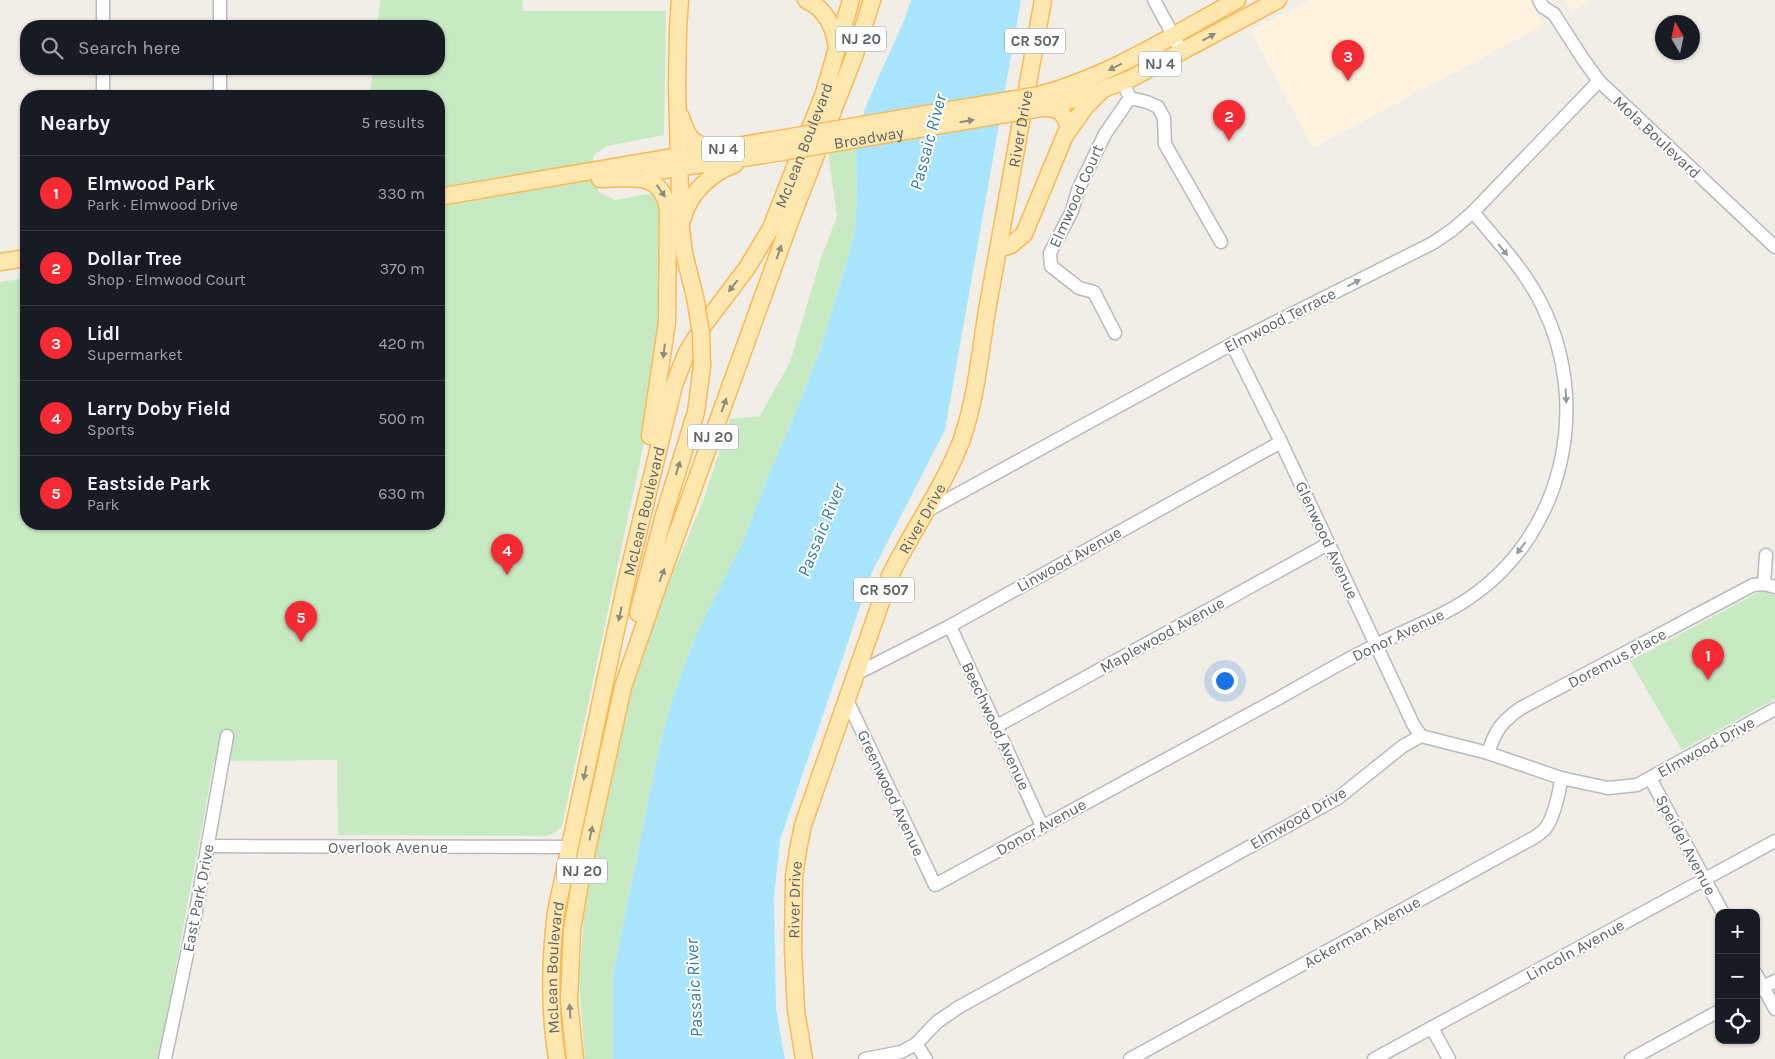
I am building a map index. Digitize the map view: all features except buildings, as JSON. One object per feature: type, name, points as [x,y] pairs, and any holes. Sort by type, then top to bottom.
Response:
[{"type":"main road","points":[[623,687],[635,624],[650,565],[696,412],[702,366],[701,333],[695,297],[684,253],[681,228],[678,162],[678,29],[680,0]]},
{"type":"main road","points":[[806,0],[820,8],[830,21],[837,53]]},
{"type":"main road","name":"McLean Boulevard","points":[[557,1059],[550,988],[556,912],[634,550],[664,421],[680,369],[703,326],[747,268],[771,228],[804,148],[837,53],[851,0]]},
{"type":"main road","name":"McLean Boulevard","points":[[575,1059],[570,1020],[569,984],[574,912],[623,687],[791,219],[855,54],[872,0]]},
{"type":"main road","name":"River Drive","points":[[804,1059],[796,1010],[793,948],[794,877],[803,825],[890,576],[946,473],[962,439],[973,396],[1043,0]]},
{"type":"main road","name":"Broadway","points":[[1037,102],[1100,74],[1237,0]]},
{"type":"main road","name":"Broadway","points":[[445,196],[765,148],[1008,101],[1068,102],[1123,82],[1278,0]]},
{"type":"main road","points":[[1066,134],[1092,100],[1106,89]]},
{"type":"main road","points":[[998,249],[1011,245],[1024,234],[1068,128],[1067,121],[1059,110],[1047,108],[1037,102]]},
{"type":"main road","points":[[678,106],[687,134],[694,143],[705,147],[765,148]]},
{"type":"main road","points":[[681,228],[685,212],[691,200],[706,180],[765,148]]},
{"type":"main road","points":[[599,174],[652,181],[664,193],[668,210],[667,322],[654,418],[638,495],[634,550]]},
{"type":"main road","name":"Broadway","points":[[445,207],[599,174]]},
{"type":"main road","points":[[0,262],[20,259]]},
{"type":"main road","points":[[0,273],[20,271]]},
{"type":"street","points":[[103,0],[103,20]]},
{"type":"street","points":[[220,0],[220,20]]},
{"type":"street","points":[[1154,0],[1182,52]]},
{"type":"street","name":"Mola Boulevard","points":[[1539,0],[1543,7],[1554,14]]},
{"type":"street","name":"Mola Boulevard","points":[[1552,0],[1554,14],[1599,81],[1775,247]]},
{"type":"street","points":[[103,75],[103,90]]},
{"type":"street","points":[[220,75],[220,90]]},
{"type":"street","name":"Elmwood Terrace","points":[[925,512],[1232,344],[1433,243],[1452,230],[1472,212],[1599,81]]},
{"type":"street","points":[[1123,82],[1130,98],[1158,107],[1164,118],[1165,144],[1221,242]]},
{"type":"street","name":"Elmwood Court","points":[[1115,333],[1094,292],[1079,288],[1050,266],[1050,253],[1068,219],[1078,190],[1105,134],[1130,98]]},
{"type":"street","name":"Donor Avenue","points":[[935,885],[1377,644],[1457,607],[1492,580],[1524,544],[1537,523],[1552,490],[1562,460],[1567,416],[1566,391],[1558,344],[1544,309],[1529,282],[1472,212]]},
{"type":"street","name":"Glenwood Avenue","points":[[1232,344],[1281,442],[1420,736]]},
{"type":"street","name":"Linwood Avenue","points":[[856,674],[950,626],[1281,442]]},
{"type":"street","name":"Maplewood Avenue","points":[[997,726],[1328,544]]},
{"type":"street","name":"Doremus Place","points":[[1488,753],[1498,728],[1506,719],[1521,708],[1753,585],[1770,585],[1766,555]]},
{"type":"street","name":"Beechwood Avenue","points":[[950,626],[1042,826]]},
{"type":"street","name":"Greenwood Avenue","points":[[848,700],[935,885]]},
{"type":"street","name":"Elmwood Drive","points":[[865,1059],[901,1052],[916,1044],[937,1022],[959,1007],[1338,798],[1403,746],[1420,736],[1488,753],[1561,778],[1608,788],[1637,785],[1775,709]]},
{"type":"street","name":"East Park Drive","points":[[166,1059],[208,846],[227,736]]},
{"type":"street","name":"Ackerman Avenue","points":[[1130,1059],[1145,1055],[1535,837],[1546,828],[1551,817],[1560,790],[1561,778]]},
{"type":"street","name":"Speidel Avenue","points":[[1650,778],[1720,909]]},
{"type":"street","name":"Lincoln Avenue","points":[[1374,1059],[1775,841]]},
{"type":"street","name":"Overlook Avenue","points":[[208,846],[569,847]]},
{"type":"street","points":[[1775,981],[1760,989],[1775,1009]]},
{"type":"street","points":[[1631,1059],[1715,1013]]},
{"type":"street","points":[[1432,1028],[1449,1059]]},
{"type":"street","points":[[916,1044],[926,1059]]},
{"type":"shaded area","points":[[1309,0],[1529,0],[1544,25],[1313,148],[1251,31]]},
{"type":"shaded area","points":[[1565,0],[1593,0],[1571,12]]},
{"type":"green space","points":[[380,0],[522,0],[523,11],[666,11],[664,135],[607,146],[594,155],[591,171],[599,192],[615,200],[659,192],[661,311],[652,405],[562,826],[556,832],[547,836],[338,835],[337,760],[214,761],[159,1059],[0,1059],[0,282],[20,279],[20,530],[445,530],[445,90],[371,90],[372,75],[445,75],[445,20],[378,20]]},
{"type":"green space","points":[[856,147],[857,198],[855,228],[848,258],[821,347],[742,544],[695,637],[672,700],[659,748],[613,974],[613,1059],[585,1059],[579,981],[584,915],[598,826],[640,652],[703,501],[730,419],[760,416],[790,362],[820,261],[837,216],[828,152]]},
{"type":"green space","points":[[1759,592],[1767,592],[1775,596],[1775,699],[1682,750],[1630,661]]},
{"type":"water","name":"Passaic River","points":[[911,0],[1021,0],[945,430],[872,572],[780,840],[774,898],[776,1009],[785,1059],[613,1059],[613,974],[659,748],[672,700],[695,637],[742,544],[821,347],[848,258],[855,228],[857,198],[856,147],[860,124]]},
{"type":"place","name":"Lidl","points":[[1348,81]]},
{"type":"place","name":"Dollar Tree","points":[[1229,141]]},
{"type":"place","name":"Larry Doby Field","points":[[507,575]]},
{"type":"place","name":"Eastside Park","points":[[301,642]]},
{"type":"place","name":"Elmwood Park","points":[[1708,680]]}]
